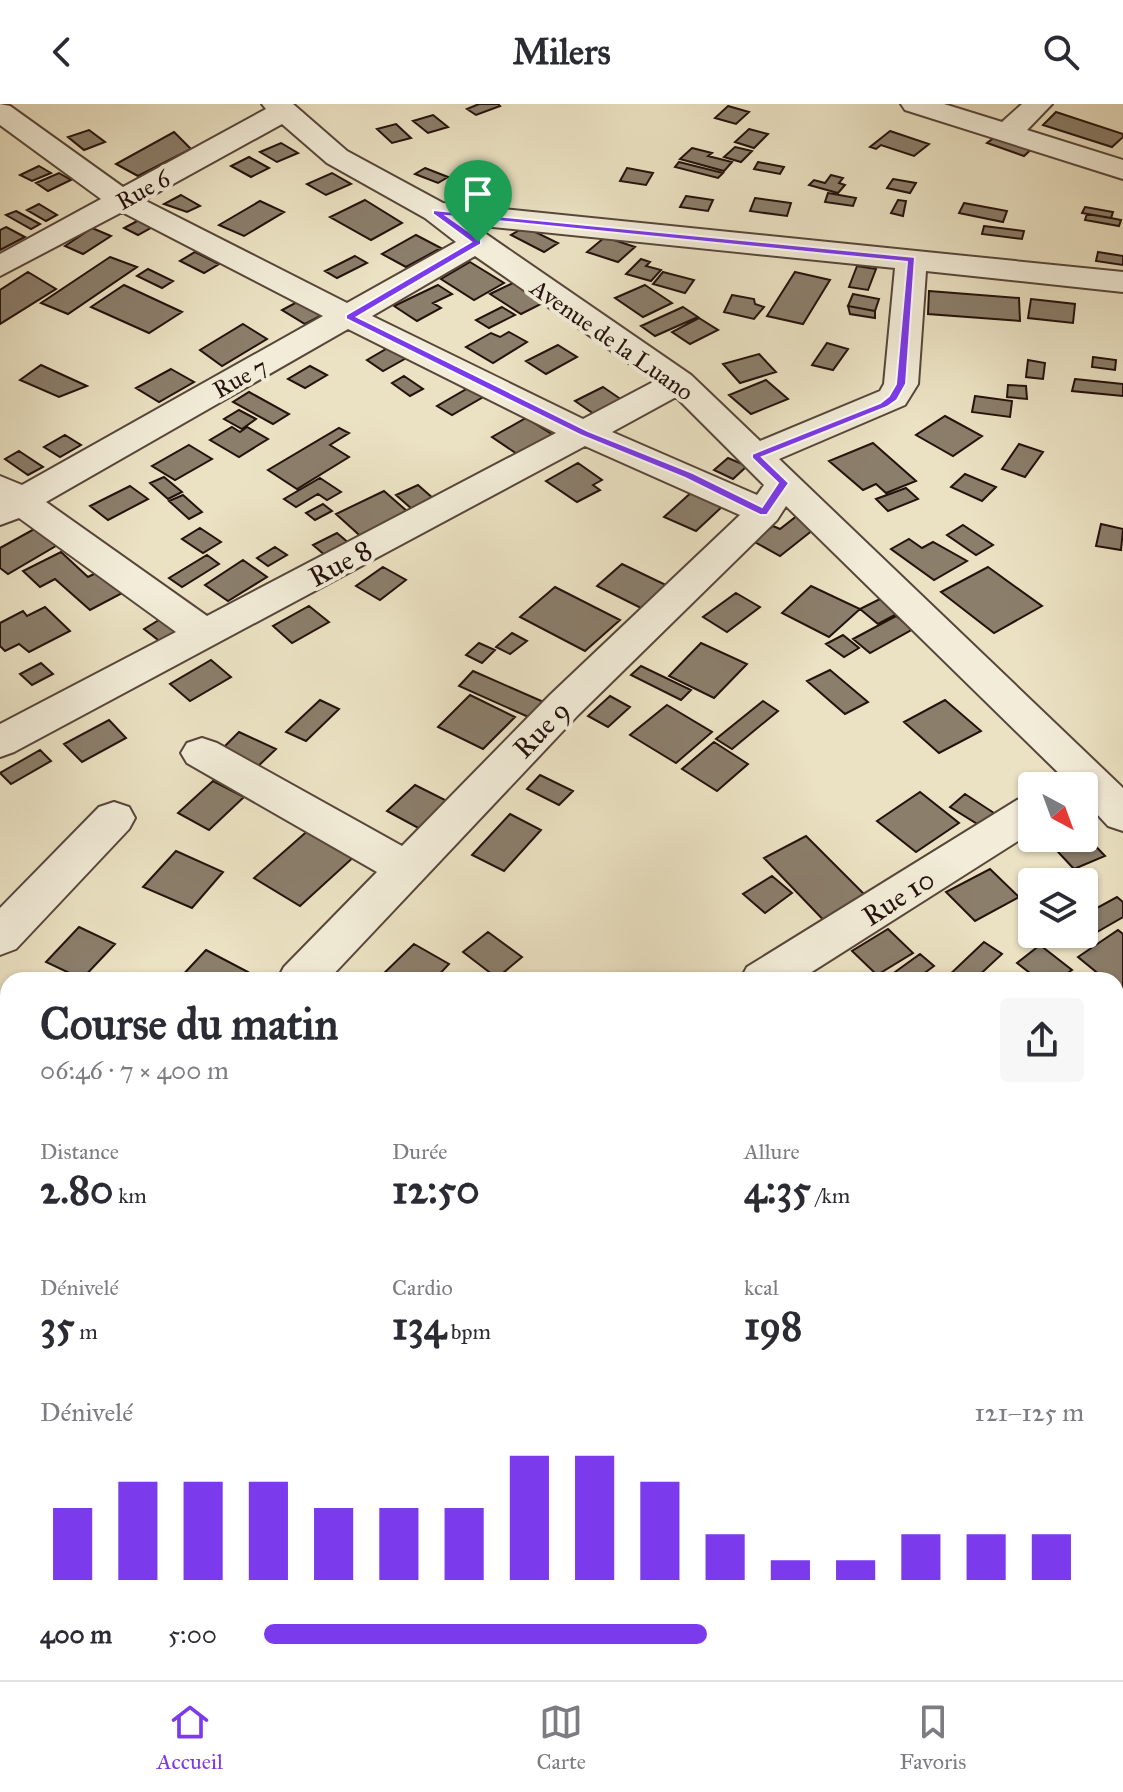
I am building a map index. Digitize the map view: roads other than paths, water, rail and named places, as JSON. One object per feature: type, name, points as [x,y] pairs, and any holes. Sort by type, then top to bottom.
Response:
[{"type":"street","points":[[915,104],[1123,170]]},
{"type":"street","points":[[1007,133],[1038,104]]},
{"type":"street","name":"Rue 6","points":[[0,267],[123,201],[280,108]]},
{"type":"street","name":"Avenue de la Luano","points":[[280,108],[348,164],[436,212],[512,269],[679,382],[768,484],[1070,772]]},
{"type":"street","points":[[0,112],[123,201],[584,433],[689,476],[768,484],[893,398],[901,384],[911,259]]},
{"type":"street","points":[[436,212],[1123,282]]},
{"type":"street","name":"Rue 7","points":[[7,500],[350,317],[478,242]]},
{"type":"street","name":"Rue 8","points":[[0,742],[679,382]]},
{"type":"street","name":"Rue 9","points":[[308,972],[564,705],[768,484]]},
{"type":"street","points":[[7,500],[206,634]]},
{"type":"street","points":[[202,753],[406,868]]},
{"type":"street","name":"Avenue de la Luano","points":[[1098,796],[1123,815]]},
{"type":"street","points":[[0,937],[114,818]]},
{"type":"street","name":"Rue 10","points":[[776,972],[1018,820]]}]
